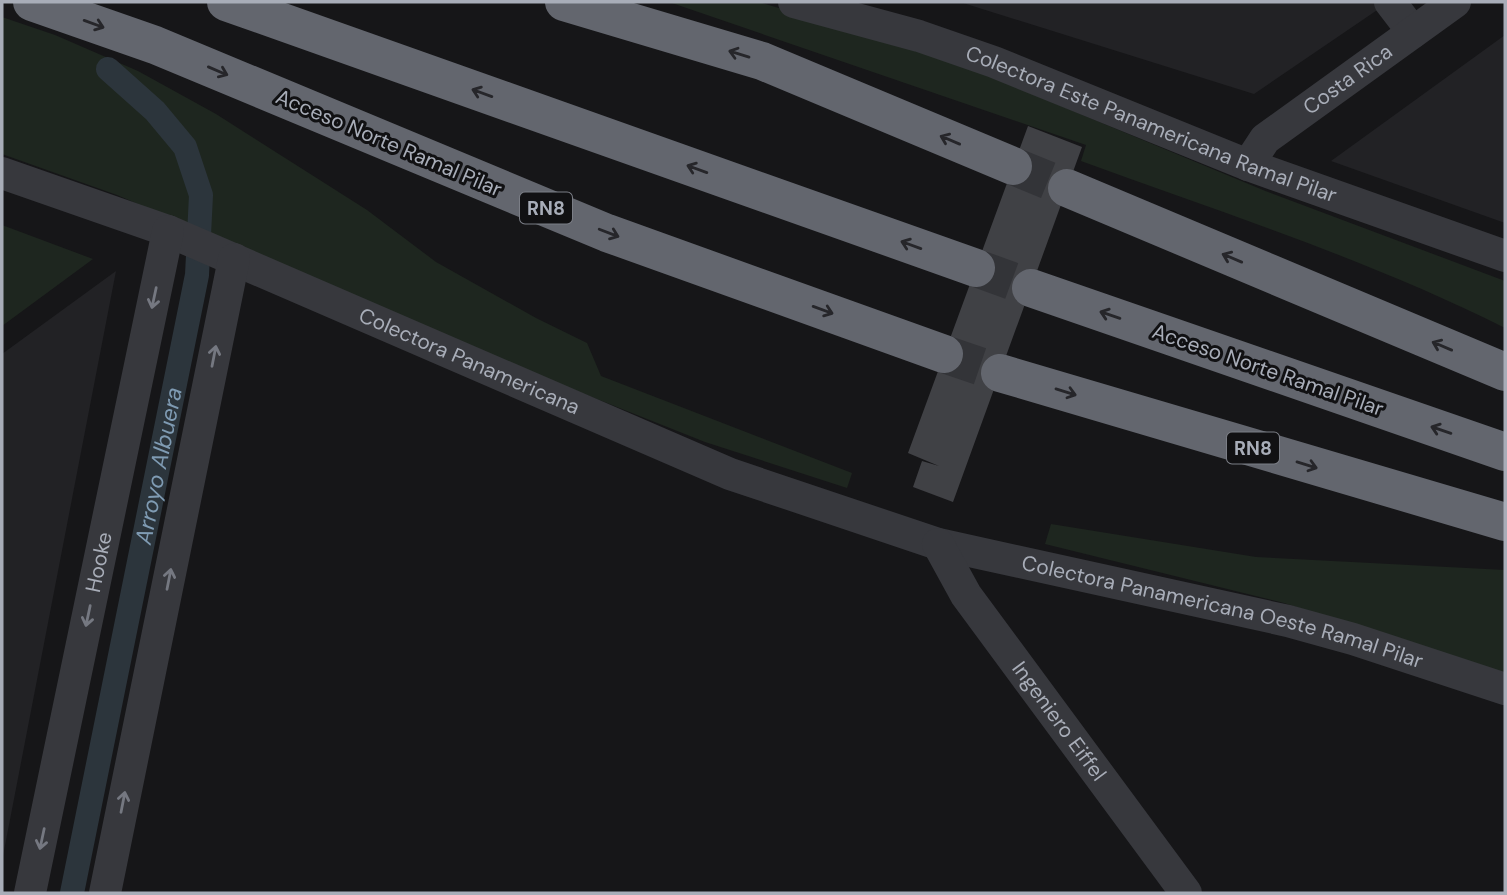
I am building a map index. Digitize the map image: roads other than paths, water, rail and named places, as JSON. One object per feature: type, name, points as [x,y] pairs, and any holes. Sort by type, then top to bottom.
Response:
[{"type":"highway","name":"Acceso Norte Ramal Pilar","points":[[33,2],[155,45],[607,233],[944,354]]},
{"type":"highway","points":[[226,2],[975,268]]},
{"type":"highway","points":[[564,2],[762,61],[1013,166]]},
{"type":"highway","points":[[1067,188],[1505,372]]},
{"type":"highway","name":"Acceso Norte Ramal Pilar","points":[[1031,288],[1505,452]]},
{"type":"highway","name":"RN8","points":[[1000,373],[1505,522]]},
{"type":"street","name":"Colectora Este Panamericana Ramal Pilar","points":[[794,2],[919,36],[994,62],[1248,165],[1505,256]]},
{"type":"street","points":[[1390,2],[1413,32]]},
{"type":"street","name":"Costa Rica","points":[[1248,165],[1265,139],[1455,2]]},
{"type":"street","name":"Colectora Panamericana","points":[[2,173],[170,232],[730,474],[939,544]]},
{"type":"street","name":"Hooke","points":[[30,893],[170,232]]},
{"type":"street","points":[[105,893],[230,257]]},
{"type":"street","name":"Colectora Panamericana Oeste Ramal Pilar","points":[[939,544],[1288,621],[1353,639],[1505,689]]},
{"type":"street","name":"Ingeniero Eiffel","points":[[939,544],[966,595],[1186,893]]},
{"type":"waterway","name":"Arroyo Albuera","points":[[72,893],[197,275],[201,195],[185,147],[155,111],[108,69]]},
{"type":"tunnel","points":[[1013,166],[1067,188]]},
{"type":"tunnel","points":[[976,268],[1031,288]]},
{"type":"tunnel","points":[[944,354],[1000,373]]}]
